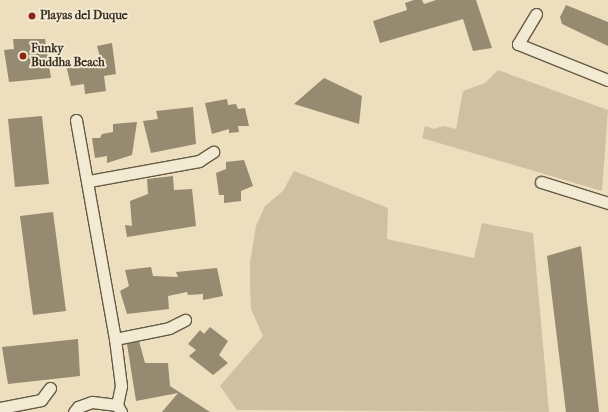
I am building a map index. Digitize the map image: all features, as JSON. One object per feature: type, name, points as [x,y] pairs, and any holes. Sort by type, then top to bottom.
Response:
[{"type":"street","points":[[536,14],[518,44],[608,80]]},
{"type":"street","points":[[74,412],[78,406],[92,402],[119,409],[121,386],[115,339],[89,181],[76,120]]},
{"type":"street","points":[[89,181],[199,161],[213,152]]},
{"type":"street","points":[[541,182],[608,203]]},
{"type":"street","points":[[115,339],[169,328],[185,320]]},
{"type":"street","points":[[0,408],[41,400],[50,388]]},
{"type":"shaded area","points":[[498,70],[608,110],[602,191],[422,138],[425,126],[434,129],[443,126],[456,129],[463,91],[485,83]]},
{"type":"shaded area","points":[[294,171],[388,208],[387,239],[474,258],[482,223],[533,233],[549,412],[237,410],[220,386],[263,336],[251,309],[250,262],[256,226],[265,206],[283,191]]},
{"type":"building","points":[[414,0],[422,0],[424,4],[436,0],[476,0],[492,48],[473,51],[463,19],[380,43],[373,21],[407,10],[405,3]]},
{"type":"building","points":[[566,5],[608,22],[608,46],[562,24],[560,17]]},
{"type":"building","points":[[13,39],[45,39],[51,78],[9,82],[4,50],[14,49]]},
{"type":"building","points":[[112,43],[116,74],[104,76],[106,91],[85,94],[84,84],[71,86],[66,65],[100,57],[97,46]]},
{"type":"building","points":[[324,78],[362,96],[359,124],[294,104]]},
{"type":"building","points":[[227,99],[228,105],[236,104],[238,109],[245,108],[249,126],[238,126],[239,132],[229,133],[229,129],[212,134],[205,103]]},
{"type":"building","points":[[193,107],[196,144],[151,153],[143,121],[158,119],[156,111]]},
{"type":"building","points":[[42,116],[49,184],[15,187],[8,119]]},
{"type":"building","points":[[137,122],[132,155],[107,163],[107,156],[95,158],[92,138],[100,138],[102,134],[113,132],[113,124]]},
{"type":"building","points":[[244,160],[253,186],[241,191],[241,201],[224,203],[224,195],[219,195],[216,173],[226,169],[226,162]]},
{"type":"building","points":[[173,176],[174,190],[192,189],[196,226],[127,237],[125,225],[132,226],[130,201],[148,194],[147,179]]},
{"type":"building","points":[[53,212],[66,311],[33,315],[20,216]]},
{"type":"building","points":[[581,246],[599,412],[566,412],[547,256]]},
{"type":"building","points":[[151,267],[153,276],[178,277],[176,272],[217,268],[223,296],[203,300],[203,294],[188,295],[187,292],[168,296],[169,309],[127,314],[120,291],[129,286],[125,270]]},
{"type":"building","points":[[210,327],[228,341],[219,355],[228,363],[213,375],[189,356],[196,350],[188,344],[200,330],[204,334]]},
{"type":"building","points":[[78,339],[80,376],[8,384],[2,347]]},
{"type":"building","points":[[139,341],[145,363],[168,363],[170,386],[210,412],[162,412],[178,393],[136,401],[127,344]]},
{"type":"place","name":"Playas del Duque","points":[[32,16]]},
{"type":"place","name":"Funky Buddha Beach","points":[[23,56]]}]
